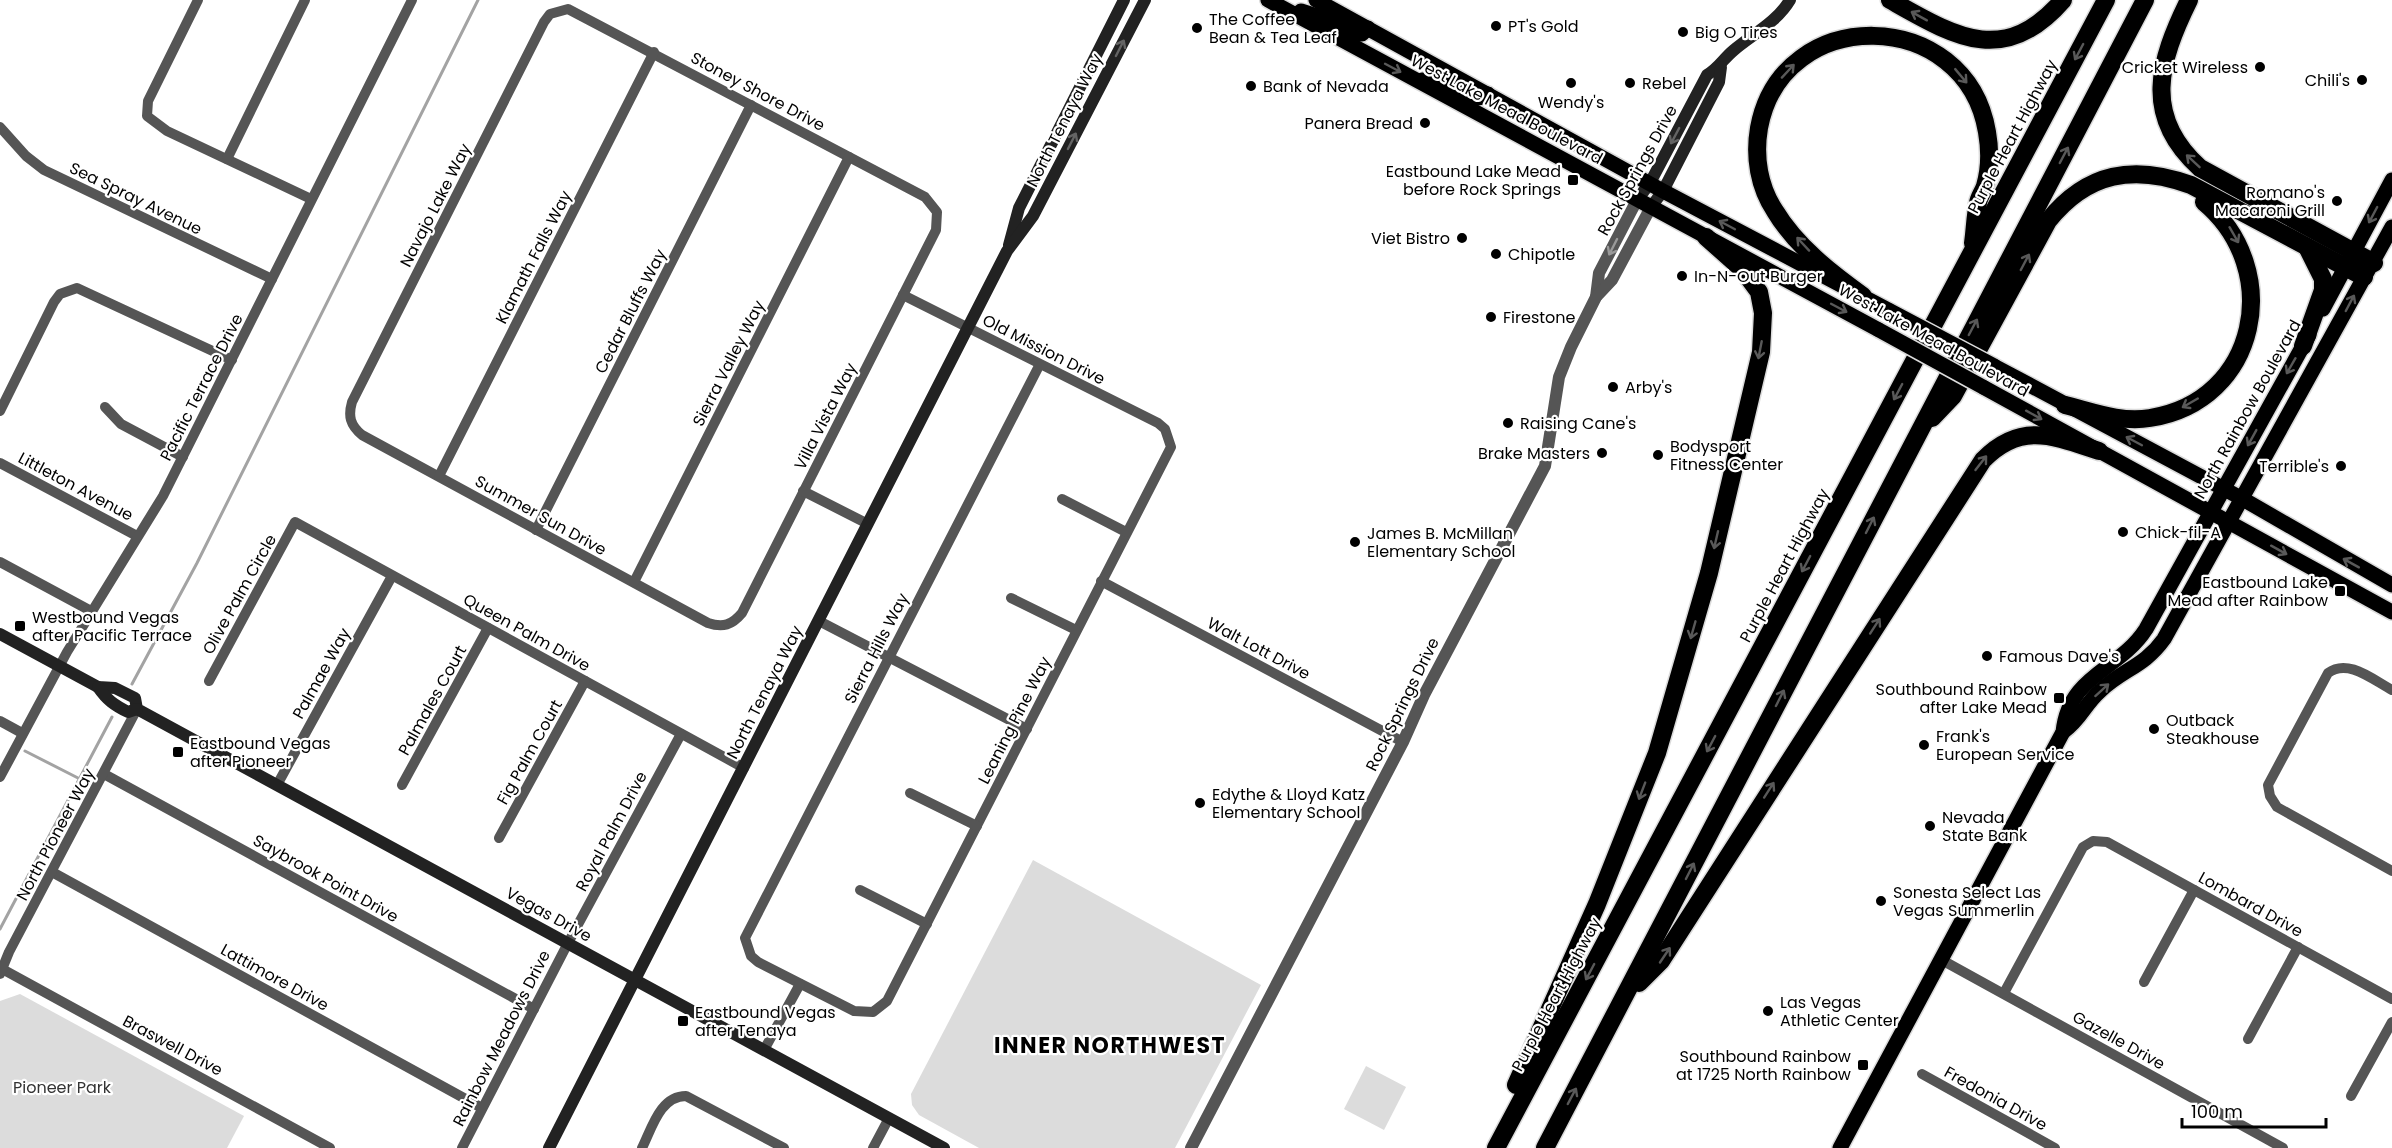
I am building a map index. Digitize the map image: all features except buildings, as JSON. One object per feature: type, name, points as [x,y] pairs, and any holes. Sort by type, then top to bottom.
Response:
[{"type":"highway","points":[[1890,0],[1948,31],[1978,40],[1997,39],[2032,29],[2048,18],[2063,0]]},
{"type":"highway","name":"Purple Heart Highway","points":[[1496,1148],[2106,0]]},
{"type":"highway","points":[[1545,1148],[2145,0]]},
{"type":"highway","points":[[2189,0],[2166,51],[2161,75],[2166,121],[2175,139],[2200,168],[2369,270]]},
{"type":"highway","points":[[1863,296],[1827,270],[1781,221],[1764,191],[1758,169],[1758,135],[1763,113],[1772,92],[1793,66],[1832,42],[1854,36],[1876,35],[1910,41],[1940,56],[1959,73],[1971,89],[1985,120],[1989,154],[1985,186],[1978,201],[1972,256]]},
{"type":"highway","points":[[1916,435],[1953,396],[2041,231],[2068,197],[2096,182],[2123,174],[2148,173],[2191,185],[2307,247],[2350,258]]},
{"type":"highway","points":[[2055,212],[2088,192],[2118,182],[2160,183],[2186,192],[2204,202],[2229,226],[2248,269],[2252,293],[2249,328],[2236,359],[2215,386],[2191,404],[2164,415],[2129,420],[2065,405]]},
{"type":"highway","points":[[1483,1148],[1553,1005],[1653,763],[1708,573],[1764,332],[1759,292],[1742,269],[1706,237]]},
{"type":"highway","points":[[2303,346],[2323,290],[2323,279],[2307,247]]},
{"type":"highway","points":[[1625,997],[1661,961],[1983,460],[2003,443],[2025,435],[2049,435],[2099,451]]},
{"type":"main road","name":"North Tenaya Way","points":[[1007,251],[1019,208],[1124,0]]},
{"type":"main road","name":"North Tenaya Way","points":[[549,1148],[1007,251],[1034,216],[1145,0]]},
{"type":"main road","name":"West Lake Mead Boulevard","points":[[1317,0],[1657,187],[2241,498],[2392,585]]},
{"type":"main road","name":"Rock Springs Drive","points":[[1651,207],[1657,187],[1719,82],[1721,67],[1731,52],[1775,18],[1790,0]]},
{"type":"main road","points":[[1270,1],[1323,18],[1357,34],[1362,34],[1368,28]]},
{"type":"main road","name":"West Lake Mead Boulevard","points":[[1270,1],[2229,520],[2392,612]]},
{"type":"main road","points":[[1356,49],[1373,43],[1406,59],[1427,60]]},
{"type":"main road","points":[[1413,79],[1446,84],[1476,99],[1488,94]]},
{"type":"main road","points":[[1479,115],[1490,106],[1531,127],[1562,135]]},
{"type":"main road","points":[[1058,169],[1054,159],[1068,111]]},
{"type":"main road","points":[[1034,216],[1041,181],[1036,174]]},
{"type":"main road","name":"North Rainbow Boulevard","points":[[1840,1148],[2063,732],[2065,713],[2083,686],[2128,651],[2146,629],[2392,180]]},
{"type":"main road","name":"Rock Springs Drive","points":[[1637,200],[1657,187]]},
{"type":"main road","name":"North Rainbow Boulevard","points":[[2063,732],[2078,721],[2099,692],[2138,666],[2157,649],[2392,227]]},
{"type":"main road","points":[[2341,584],[2392,603]]},
{"type":"main road","name":"Vegas Drive","points":[[0,634],[98,687],[116,688],[135,698],[137,709],[944,1148]]},
{"type":"street","points":[[198,0],[148,101],[147,116],[167,131],[311,199]]},
{"type":"street","points":[[226,159],[304,0]]},
{"type":"street","name":"Pacific Terrace Drive","points":[[0,777],[59,666],[163,496],[412,0]]},
{"type":"street","name":"Stoney Shore Drive","points":[[559,10],[577,12],[654,52],[925,198],[937,212]]},
{"type":"street","name":"Navajo Lake Way","points":[[350,419],[352,402],[544,22],[559,10]]},
{"type":"street","name":"Klamath Falls Way","points":[[439,476],[654,52]]},
{"type":"street","name":"Cedar Bluffs Way","points":[[536,530],[751,105]]},
{"type":"street","name":"Sea Spray Avenue","points":[[0,127],[26,156],[44,170],[272,279]]},
{"type":"street","name":"Sierra Valley Way","points":[[634,582],[849,157]]},
{"type":"street","name":"Rock Springs Drive","points":[[1596,297],[1599,273],[1637,200]]},
{"type":"street","name":"Rock Springs Drive","points":[[1191,1148],[1403,742],[1424,695],[1545,466],[1562,366],[1596,297],[1612,280],[1651,207]]},
{"type":"street","name":"Villa Vista Way","points":[[726,626],[736,621],[742,613],[936,230],[937,212]]},
{"type":"street","points":[[0,411],[54,302],[68,290],[77,288],[232,360]]},
{"type":"street","name":"Old Mission Drive","points":[[903,295],[1158,423],[1168,435]]},
{"type":"street","name":"Sierra Hills Way","points":[[800,984],[758,962],[746,948],[748,929],[1040,364]]},
{"type":"street","points":[[105,407],[121,424],[183,457]]},
{"type":"street","name":"Summer Sun Drive","points":[[350,419],[354,429],[362,435],[708,623],[726,626]]},
{"type":"street","name":"Leaning Pine Way","points":[[800,984],[855,1011],[873,1012],[887,1001],[1126,532],[1168,457],[1171,447],[1168,435]]},
{"type":"street","name":"Littleton Avenue","points":[[0,463],[137,536]]},
{"type":"street","points":[[803,491],[868,524]]},
{"type":"street","points":[[1062,499],[1126,532]]},
{"type":"street","name":"Queen Palm Drive","points":[[295,522],[744,768]]},
{"type":"street","name":"Olive Palm Circle","points":[[209,681],[295,522]]},
{"type":"street","points":[[0,562],[92,611]]},
{"type":"street","name":"Palmae Way","points":[[277,785],[392,576]]},
{"type":"street","name":"Walt Lott Drive","points":[[1101,581],[1403,742]]},
{"type":"street","points":[[1011,598],[1076,630]]},
{"type":"street","points":[[819,621],[1027,729]]},
{"type":"street","name":"Palmales Court","points":[[402,785],[488,628]]},
{"type":"street","points":[[2392,690],[2351,668],[2336,666],[2328,673],[2268,785],[2270,796],[2277,807],[2392,871]]},
{"type":"street","name":"Fig Palm Court","points":[[499,838],[585,681]]},
{"type":"street","name":"North Pioneer Way","points":[[1,972],[137,709]]},
{"type":"street","points":[[0,722],[22,733]]},
{"type":"street","name":"Royal Palm Drive","points":[[568,943],[681,734]]},
{"type":"street","name":"Saybrook Point Drive","points":[[104,774],[534,1009]]},
{"type":"street","points":[[910,793],[977,826]]},
{"type":"street","name":"Lombard Drive","points":[[2004,993],[2083,847],[2093,841],[2107,842],[2392,999]]},
{"type":"street","name":"Lattimore Drive","points":[[52,872],[482,1108]]},
{"type":"street","points":[[2144,982],[2194,890]]},
{"type":"street","points":[[860,891],[927,924]]},
{"type":"street","name":"Rainbow Meadows Drive","points":[[462,1148],[568,943]]},
{"type":"street","points":[[2248,1039],[2298,947]]},
{"type":"street","name":"Gazelle Drive","points":[[1940,960],[2004,993],[2283,1148]]},
{"type":"street","name":"Braswell Drive","points":[[1,972],[330,1148]]},
{"type":"street","points":[[764,1050],[800,984]]},
{"type":"street","points":[[2351,1096],[2392,1022]]},
{"type":"street","name":"Fredonia Drive","points":[[1922,1074],[2055,1148]]},
{"type":"street","points":[[642,1148],[667,1101],[675,1096],[686,1096],[784,1148]]},
{"type":"street","points":[[873,1148],[889,1118]]},
{"type":"green space","points":[[1033,860],[1261,985],[1175,1148],[979,1148],[919,1115],[912,1105],[911,1094]]},
{"type":"green space","name":"Pioneer Park","points":[[20,994],[244,1116],[227,1148],[0,1148],[0,1001]]},
{"type":"green space","points":[[1366,1066],[1406,1087],[1384,1130],[1344,1109]]},
{"type":"waterway","points":[[132,684],[197,563],[478,0]]},
{"type":"waterway","points":[[0,929],[112,717]]},
{"type":"waterway","points":[[25,751],[78,778]]},
{"type":"place","name":"PT's Gold","points":[[1496,26]]},
{"type":"place","name":"The Coffee Bean & Tea Leaf","points":[[1197,28]]},
{"type":"place","name":"Big O Tires","points":[[1683,32]]},
{"type":"place","name":"Cricket Wireless","points":[[2260,67]]},
{"type":"place","name":"Chili's","points":[[2362,80]]},
{"type":"place","name":"Wendy's","points":[[1571,83]]},
{"type":"place","name":"Rebel","points":[[1630,83]]},
{"type":"place","name":"Bank of Nevada","points":[[1251,86]]},
{"type":"place","name":"Panera Bread","points":[[1425,123]]},
{"type":"place","name":"Eastbound Lake Mead before Rock Springs","points":[[1573,180]]},
{"type":"place","name":"Romano's Macaroni Grill","points":[[2337,201]]},
{"type":"place","name":"Viet Bistro","points":[[1462,238]]},
{"type":"place","name":"Chipotle","points":[[1496,254]]},
{"type":"place","name":"In-N-Out Burger","points":[[1682,276]]},
{"type":"place","name":"Firestone","points":[[1491,317]]},
{"type":"place","name":"Arby's","points":[[1613,387]]},
{"type":"place","name":"Raising Cane's","points":[[1508,423]]},
{"type":"place","name":"Brake Masters","points":[[1602,453]]},
{"type":"place","name":"Bodysport Fitness Center","points":[[1658,455]]},
{"type":"place","name":"Terrible's","points":[[2341,466]]},
{"type":"place","name":"Chick-fil-A","points":[[2123,532]]},
{"type":"place","name":"James B. McMillan Elementary School","points":[[1355,542]]},
{"type":"place","name":"Eastbound Lake Mead after Rainbow","points":[[2340,591]]},
{"type":"place","name":"Westbound Vegas after Pacific Terrace","points":[[20,626]]},
{"type":"place","name":"Famous Dave's","points":[[1987,656]]},
{"type":"place","name":"Southbound Rainbow after Lake Mead","points":[[2059,698]]},
{"type":"place","name":"Outback Steakhouse","points":[[2154,729]]},
{"type":"place","name":"Frank's European Service","points":[[1924,745]]},
{"type":"place","name":"Eastbound Vegas after Pioneer","points":[[178,752]]},
{"type":"place","name":"Edythe & Lloyd Katz Elementary School","points":[[1200,803]]},
{"type":"place","name":"Nevada State Bank","points":[[1930,826]]},
{"type":"place","name":"Sonesta Select Las Vegas Summerlin","points":[[1881,901]]},
{"type":"place","name":"Las Vegas Athletic Center","points":[[1768,1011]]},
{"type":"place","name":"Eastbound Vegas after Tenaya","points":[[683,1021]]},
{"type":"place","name":"Southbound Rainbow at 1725 North Rainbow","points":[[1863,1065]]},
{"type":"district","name":"INNER NORTHWEST","points":[[1110,1045]]}]
